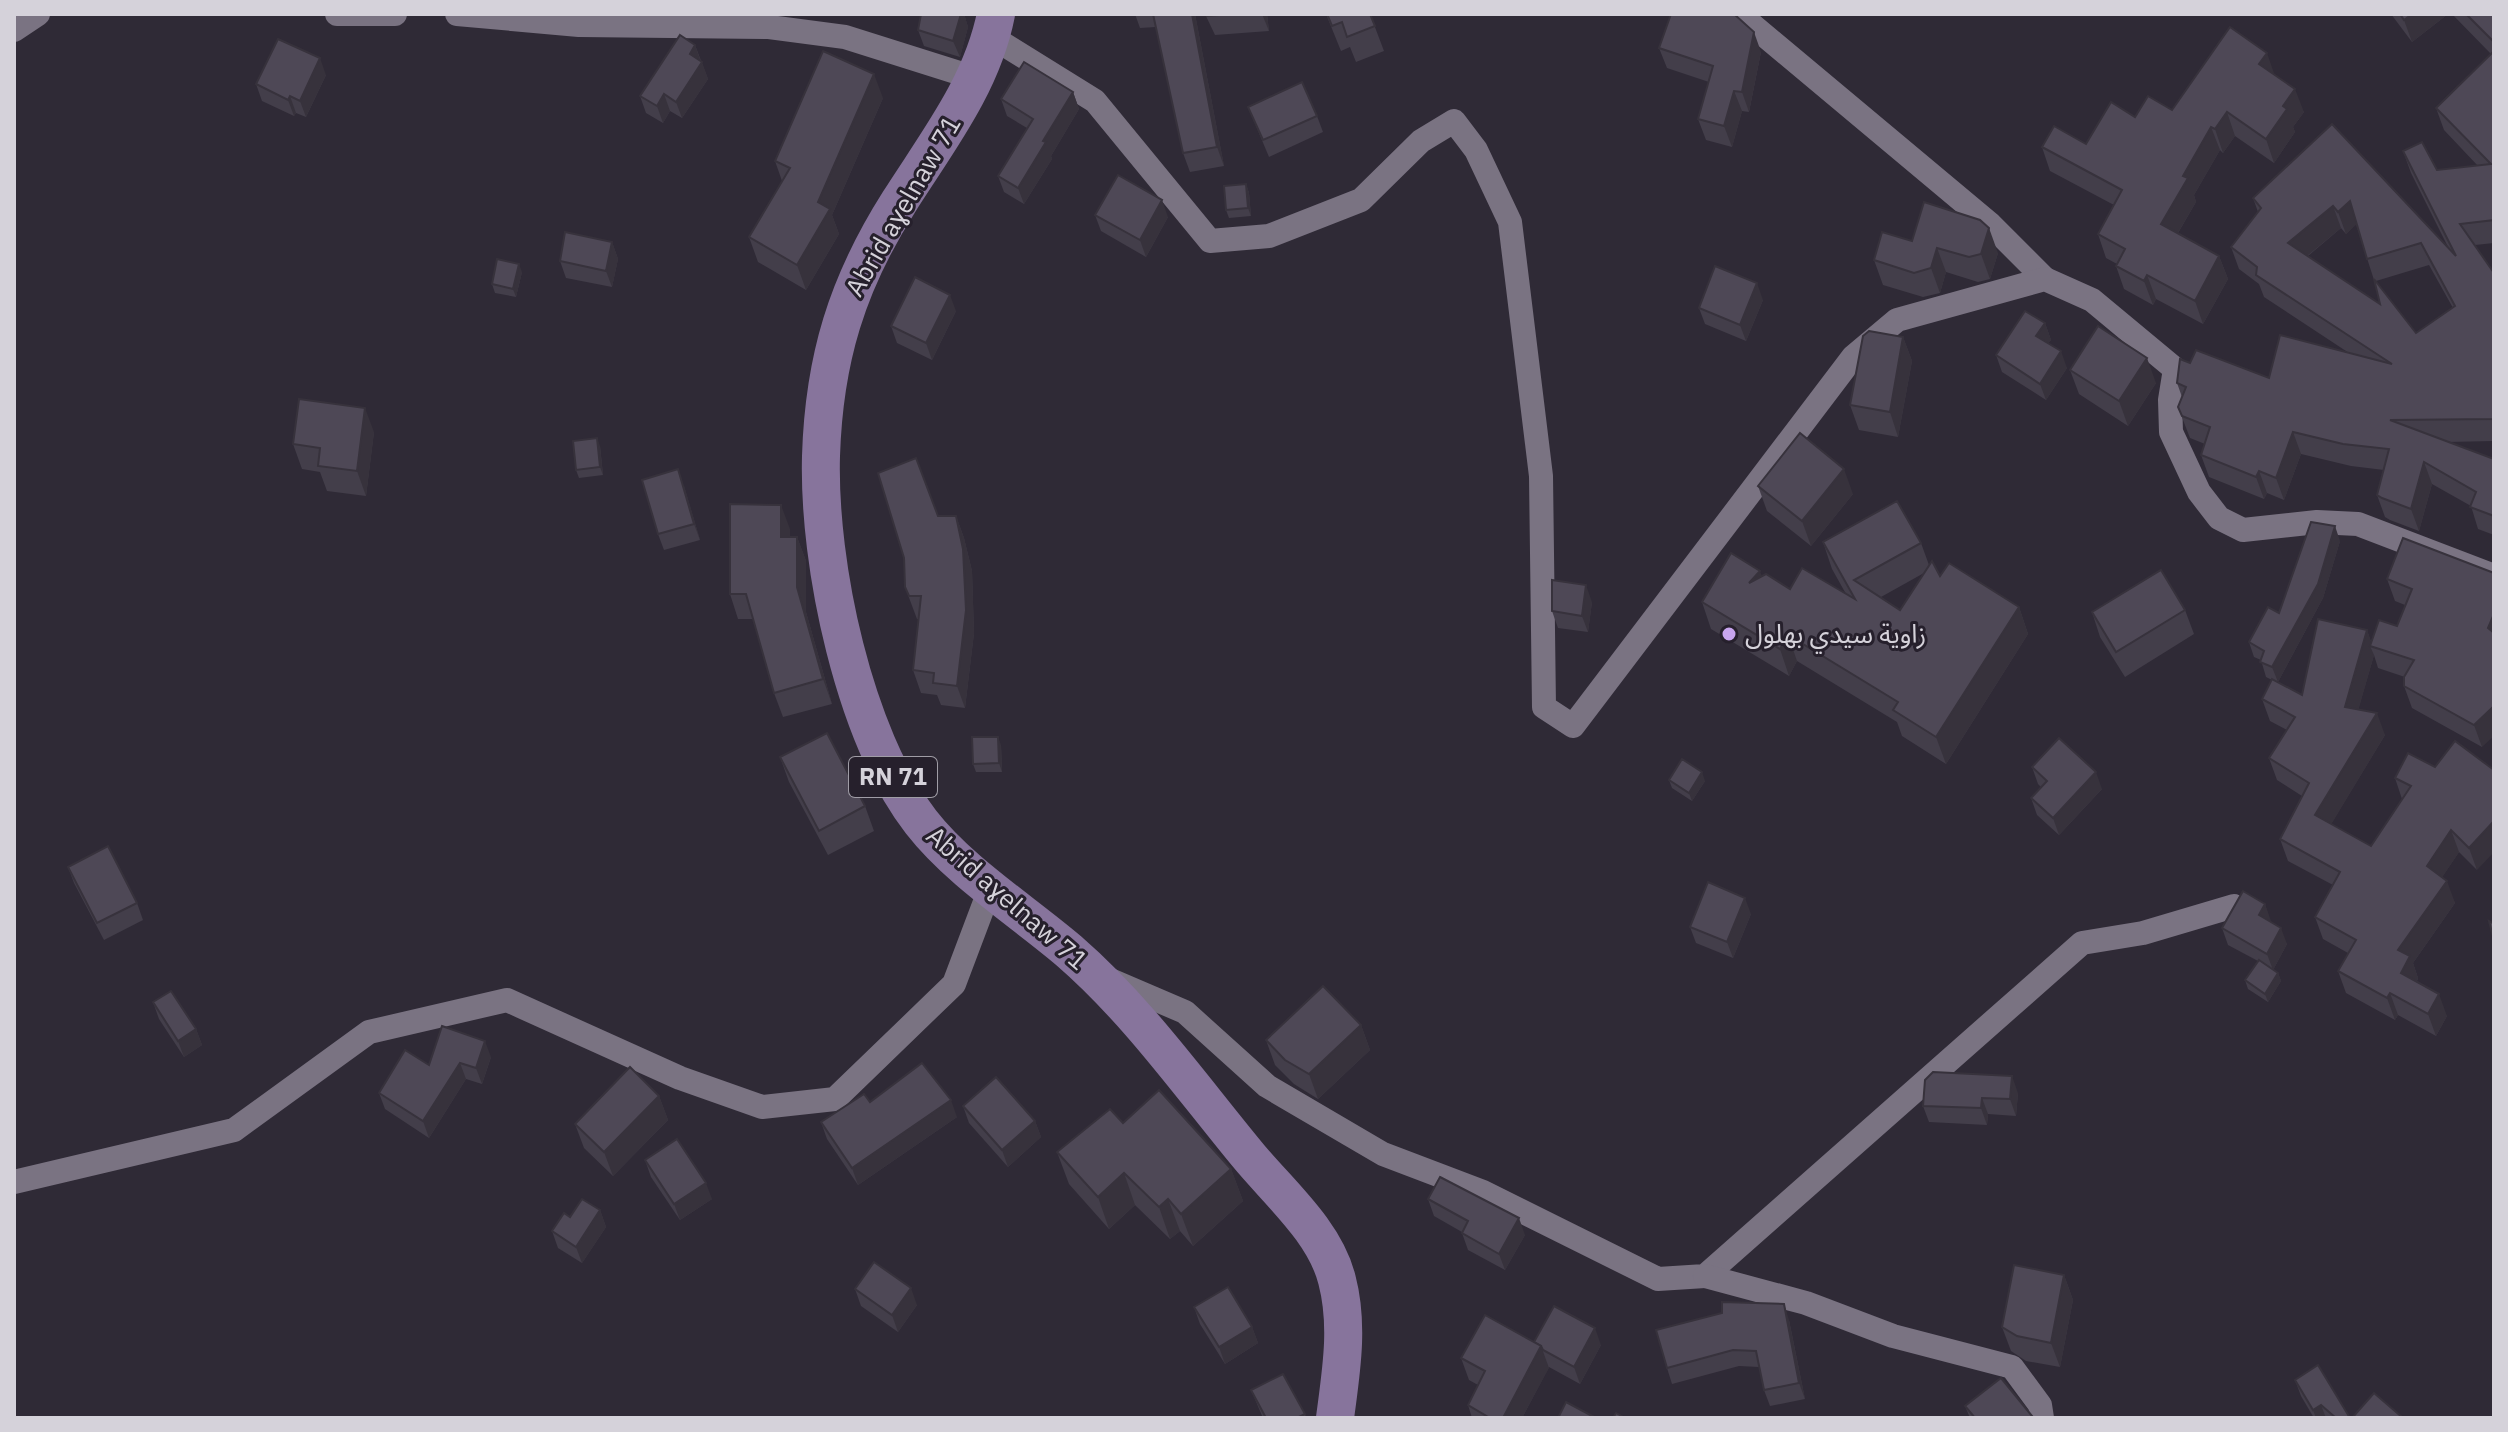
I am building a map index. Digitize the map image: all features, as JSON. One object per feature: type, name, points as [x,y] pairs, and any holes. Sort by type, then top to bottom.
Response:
[{"type":"main road","name":"Abrid aɣelnaw 71","points":[[994,26],[975,78],[874,244],[848,298],[831,356],[821,456],[826,549],[840,625],[871,730],[900,792],[923,824],[949,852],[1091,972],[1183,1073],[1313,1233],[1337,1278],[1344,1340],[1335,1418]]},
{"type":"street","points":[[14,30],[38,14]]},
{"type":"street","points":[[337,14],[395,14]]},
{"type":"street","points":[[457,14],[579,25],[784,29],[845,37],[975,78]]},
{"type":"street","points":[[1739,14],[1990,224],[2045,279],[2092,300],[2175,369],[2170,400],[2171,432],[2199,492],[2219,518],[2243,530],[2317,522],[2358,524],[2494,576]]},
{"type":"street","points":[[994,26],[1095,101],[1210,241],[1269,236],[1361,200],[1421,141],[1454,121],[1476,150],[1510,222],[1541,476],[1544,707],[1573,726],[1853,357],[1897,320],[2045,279]]},
{"type":"street","points":[[14,1182],[234,1130],[369,1032],[507,1000],[680,1078],[762,1107],[835,1099],[954,984],[991,886]]},
{"type":"street","points":[[1705,1276],[2082,943],[2143,933],[2234,906]]},
{"type":"street","points":[[1091,972],[1185,1012],[1267,1086],[1383,1154],[1483,1192],[1658,1279],[1705,1276],[1806,1303],[1893,1336],[2012,1367],[2040,1405],[2042,1418]]},
{"type":"building","points":[[921,14],[961,14],[953,41],[918,30]]},
{"type":"building","points":[[1153,14],[1192,14],[1217,147],[1183,153]]},
{"type":"building","points":[[1327,14],[1370,14],[1375,26],[1347,37],[1342,22],[1332,26]]},
{"type":"building","points":[[1671,14],[1734,14],[1754,32],[1742,92],[1734,91],[1724,126],[1698,119],[1713,66],[1659,48]]},
{"type":"building","points":[[2466,14],[2494,14],[2494,42]]},
{"type":"building","points":[[2230,27],[2267,53],[2259,64],[2295,89],[2283,106],[2287,109],[2266,139],[2227,112],[2215,129],[2211,127],[2183,176],[2188,178],[2161,224],[2219,256],[2195,301],[2147,275],[2144,281],[2116,266],[2125,249],[2098,234],[2122,190],[2042,147],[2054,126],[2086,144],[2111,102],[2135,117],[2148,96],[2172,110]]},
{"type":"building","points":[[680,35],[695,45],[690,54],[702,62],[676,102],[664,94],[657,106],[640,96]]},
{"type":"building","points":[[278,39],[320,58],[300,101],[290,96],[288,100],[256,84]]},
{"type":"building","points":[[823,51],[874,74],[818,202],[830,209],[797,265],[749,237],[790,168],[775,161]]},
{"type":"building","points":[[2494,51],[2494,220],[2460,224],[2494,273],[2494,419],[2390,420],[2494,459],[2494,516],[2470,507],[2476,492],[2424,462],[2411,509],[2377,495],[2389,449],[2343,444],[2293,432],[2276,478],[2259,471],[2256,477],[2201,455],[2210,427],[2182,416],[2178,407],[2186,387],[2177,383],[2180,359],[2190,363],[2196,350],[2269,378],[2280,335],[2392,364],[2256,275],[2257,267],[2231,247],[2261,208],[2253,198],[2332,124],[2456,256],[2403,151],[2422,142],[2437,170],[2491,164],[2436,108]],"holes":[[[2350,201],[2367,259],[2421,243],[2455,306],[2416,333],[2374,279],[2380,304],[2288,243],[2333,206],[2338,212]]]},
{"type":"building","points":[[1024,62],[1073,92],[1018,188],[998,176],[1033,119],[1001,99]]},
{"type":"building","points":[[1302,82],[1317,116],[1263,140],[1248,107]]},
{"type":"building","points":[[1118,175],[1162,200],[1140,240],[1095,215]]},
{"type":"building","points":[[1246,184],[1248,208],[1226,210],[1224,186]]},
{"type":"building","points":[[1924,202],[1980,220],[1989,228],[1981,254],[1969,257],[1937,248],[1931,268],[1914,273],[1874,260],[1882,232],[1912,241]]},
{"type":"building","points":[[565,232],[612,242],[606,271],[560,261]]},
{"type":"building","points":[[497,259],[519,264],[513,289],[492,284]]},
{"type":"building","points":[[1715,266],[1757,283],[1740,325],[1699,308]]},
{"type":"building","points":[[915,277],[950,295],[926,343],[891,326]]},
{"type":"building","points":[[2025,311],[2045,323],[2036,336],[2061,351],[2040,384],[1996,355]]},
{"type":"building","points":[[2098,326],[2147,358],[2119,401],[2070,370]]},
{"type":"building","points":[[1869,331],[1903,337],[1890,412],[1850,405],[1863,336]]},
{"type":"building","points":[[299,399],[365,408],[357,471],[318,466],[320,448],[293,444]]},
{"type":"building","points":[[1800,433],[1844,469],[1802,521],[1758,486]]},
{"type":"building","points":[[597,438],[600,467],[576,470],[573,441]]},
{"type":"building","points":[[916,458],[938,516],[956,516],[963,549],[966,610],[957,686],[933,683],[934,673],[913,670],[921,596],[909,596],[905,587],[904,558],[878,473]]},
{"type":"building","points":[[678,469],[694,524],[658,534],[642,480]]},
{"type":"building","points":[[1897,501],[1921,543],[1854,580],[1900,610],[1932,561],[1940,576],[1949,563],[2019,607],[1936,737],[1893,710],[1898,702],[1788,635],[1780,649],[1702,602],[1731,553],[1760,571],[1749,583],[1766,574],[1790,589],[1802,568],[1855,599],[1823,542]]},
{"type":"building","points":[[730,504],[781,505],[781,537],[797,537],[797,587],[823,679],[774,693],[746,594],[730,594]]},
{"type":"building","points":[[2311,522],[2335,526],[2318,584],[2272,667],[2260,662],[2264,651],[2249,642],[2268,607],[2279,613]]},
{"type":"building","points":[[2403,538],[2494,573],[2494,614],[2488,628],[2494,633],[2494,706],[2474,725],[2404,686],[2404,677],[2414,660],[2370,646],[2379,620],[2397,626],[2412,589],[2387,579]]},
{"type":"building","points":[[2161,570],[2185,610],[2116,652],[2092,612]]},
{"type":"building","points":[[1552,580],[1586,585],[1582,616],[1552,611]]},
{"type":"building","points":[[2318,619],[2367,630],[2345,707],[2377,713],[2315,815],[2371,846],[2411,786],[2395,778],[2408,753],[2435,767],[2455,741],[2494,770],[2494,821],[2469,848],[2451,830],[2427,866],[2447,881],[2398,950],[2410,956],[2401,973],[2439,994],[2428,1014],[2390,993],[2387,998],[2338,971],[2356,940],[2315,917],[2340,872],[2280,839],[2309,783],[2269,758],[2295,717],[2262,699],[2272,679],[2302,695]]},
{"type":"building","points":[[827,733],[865,806],[819,831],[780,757]]},
{"type":"building","points":[[972,737],[998,737],[999,763],[973,764]]},
{"type":"building","points":[[2059,738],[2096,772],[2053,818],[2031,798],[2047,781],[2032,767]]},
{"type":"building","points":[[1682,759],[1702,772],[1689,793],[1669,780]]},
{"type":"building","points":[[108,846],[137,903],[97,923],[68,867]]},
{"type":"building","points":[[1708,882],[1745,898],[1727,942],[1690,927]]},
{"type":"building","points":[[2243,891],[2265,904],[2259,915],[2281,928],[2267,954],[2222,928]]},
{"type":"building","points":[[2259,960],[2278,973],[2265,994],[2245,980]]},
{"type":"building","points":[[1323,986],[1361,1025],[1309,1074],[1285,1060],[1266,1040]]},
{"type":"building","points":[[171,991],[196,1029],[178,1041],[153,1002]]},
{"type":"building","points":[[442,1026],[485,1041],[476,1068],[460,1063],[423,1121],[379,1093],[405,1050],[429,1065]]},
{"type":"building","points":[[922,1063],[951,1100],[852,1168],[821,1122],[864,1094],[870,1102]]},
{"type":"building","points":[[630,1067],[659,1096],[604,1152],[575,1124]]},
{"type":"building","points":[[1933,1072],[2012,1076],[2010,1099],[1982,1098],[1981,1108],[1923,1106],[1925,1080]]},
{"type":"building","points":[[996,1077],[1035,1121],[1002,1150],[963,1106]]},
{"type":"building","points":[[1159,1090],[1231,1169],[1181,1214],[1168,1199],[1159,1207],[1124,1173],[1098,1197],[1057,1152],[1110,1109],[1123,1123]]},
{"type":"building","points":[[677,1139],[706,1183],[674,1204],[645,1160]]},
{"type":"building","points":[[1440,1177],[1519,1218],[1499,1254],[1462,1233],[1468,1221],[1428,1199]]},
{"type":"building","points":[[582,1199],[600,1210],[576,1247],[552,1231],[564,1213],[570,1217]]},
{"type":"building","points":[[874,1262],[911,1288],[892,1315],[855,1289]]},
{"type":"building","points":[[2014,1265],[2064,1275],[2051,1343],[2017,1336],[2002,1327]]},
{"type":"building","points":[[1228,1287],[1252,1327],[1219,1347],[1194,1307]]},
{"type":"building","points":[[1722,1302],[1784,1304],[1799,1383],[1764,1390],[1756,1351],[1733,1350],[1667,1368],[1656,1330],[1722,1313]]},
{"type":"building","points":[[1554,1306],[1595,1328],[1574,1367],[1534,1342]]},
{"type":"building","points":[[1485,1315],[1541,1346],[1503,1418],[1490,1418],[1468,1405],[1485,1371],[1461,1358]]},
{"type":"building","points":[[2318,1365],[2350,1418],[2336,1418],[2321,1405],[2313,1410],[2295,1380]]},
{"type":"building","points":[[1283,1374],[1305,1414],[1297,1418],[1266,1418],[1251,1390]]},
{"type":"building","points":[[2001,1378],[2032,1416],[2030,1418],[1975,1418],[1965,1406]]},
{"type":"building","points":[[2374,1393],[2403,1418],[2352,1418]]},
{"type":"building","points":[[1566,1402],[1596,1418],[1558,1418]]},
{"type":"place","name":"زاوية سيدي بهلول","points":[[1729,634]]}]
